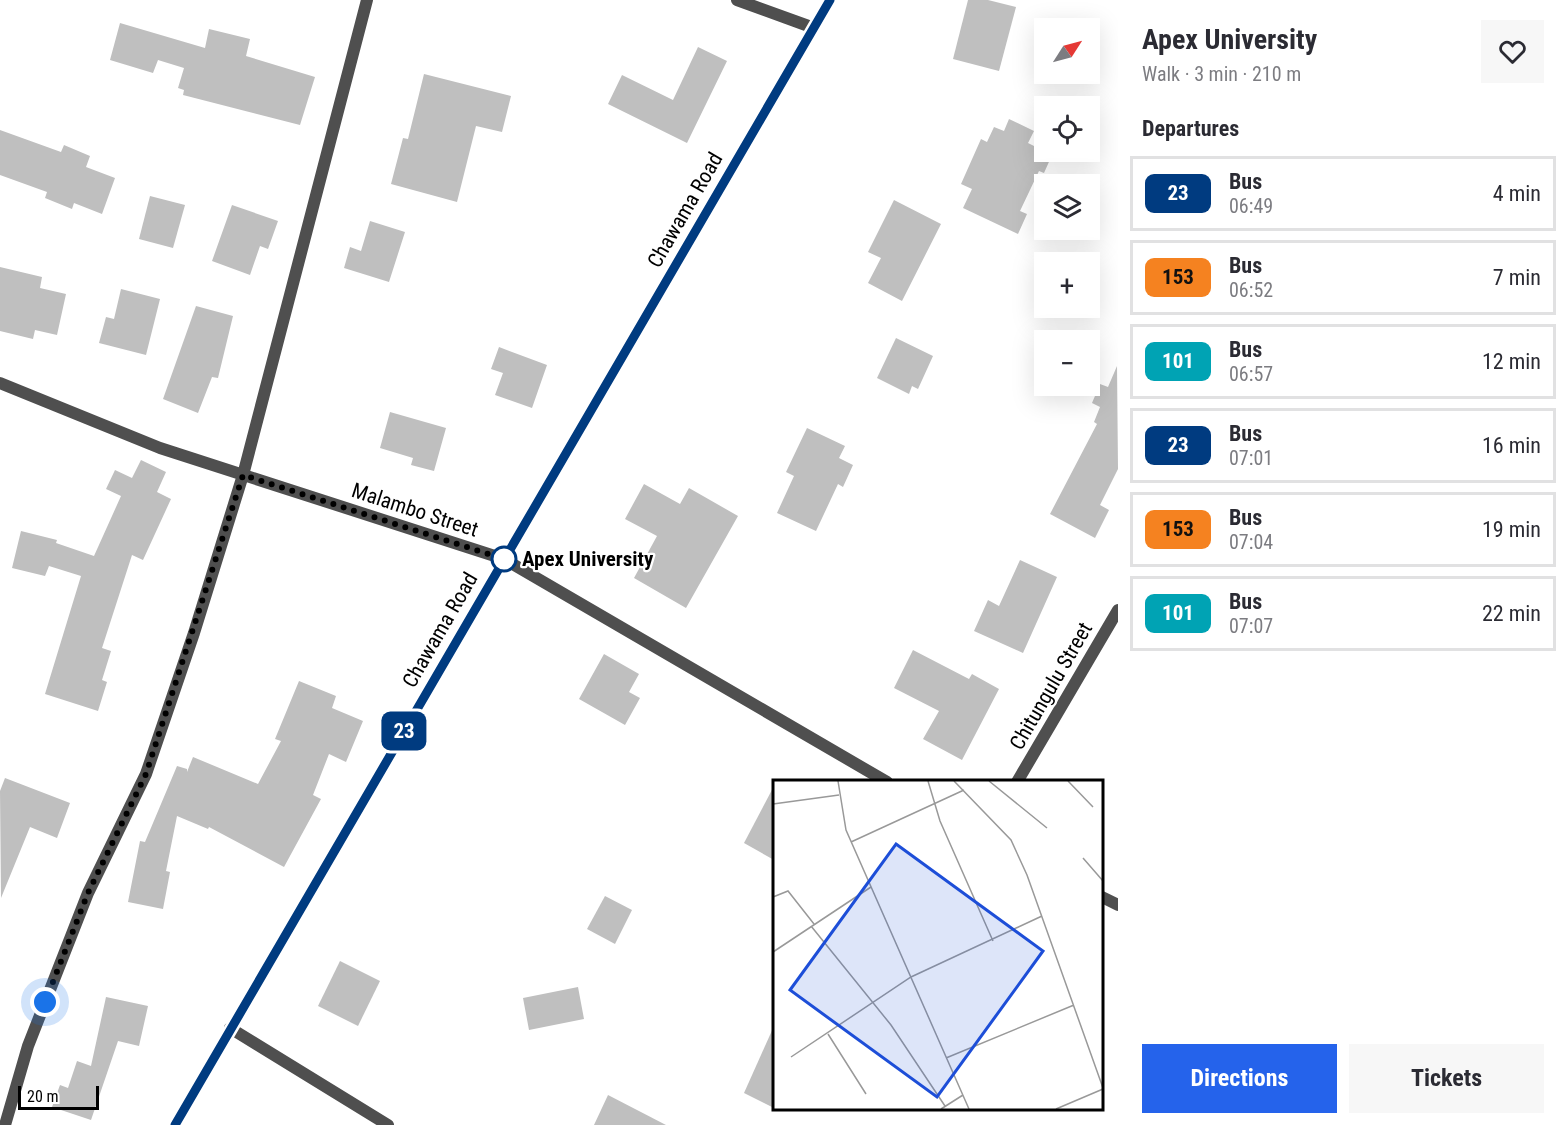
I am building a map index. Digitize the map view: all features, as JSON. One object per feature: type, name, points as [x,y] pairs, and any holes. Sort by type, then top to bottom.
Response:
[{"type":"street","points":[[5,1125],[28,1046],[88,893],[146,774],[243,475],[367,0]]},
{"type":"street","points":[[737,0],[814,28]]},
{"type":"street","name":"Chawama Road","points":[[175,1125],[830,0]]},
{"type":"street","name":"Malambo Street","points":[[0,383],[160,448],[504,559],[884,780]]},
{"type":"street","name":"Chitungulu Street","points":[[1018,780],[1118,610]]},
{"type":"street","points":[[1103,898],[1118,905]]},
{"type":"street","points":[[231,1028],[388,1125]]},
{"type":"building","points":[[968,0],[988,0],[1016,7],[999,71],[953,59]]},
{"type":"building","points":[[120,23],[205,48],[209,29],[250,39],[246,56],[315,77],[300,125],[183,95],[184,90],[178,88],[184,68],[158,60],[153,73],[110,60]]},
{"type":"building","points":[[698,47],[727,61],[687,143],[608,104],[622,75],[673,100]]},
{"type":"building","points":[[424,74],[511,96],[502,132],[476,126],[457,202],[391,184],[403,138],[408,139]]},
{"type":"building","points":[[1009,119],[1034,131],[1028,143],[1034,146],[1034,162],[1049,162],[1044,173],[1039,171],[1038,174],[1034,174],[1034,182],[1020,211],[1027,214],[1018,234],[963,208],[972,189],[961,184],[981,139],[987,142],[994,127],[1004,131]]},
{"type":"building","points":[[0,130],[61,152],[64,145],[90,156],[86,167],[115,178],[102,214],[74,203],[72,209],[45,198],[47,192],[0,175]]},
{"type":"building","points":[[150,196],[185,205],[173,248],[139,239]]},
{"type":"building","points":[[894,200],[941,224],[902,301],[868,283],[881,258],[868,252]]},
{"type":"building","points":[[232,205],[278,221],[268,249],[260,246],[250,275],[212,261]]},
{"type":"building","points":[[370,221],[405,232],[389,282],[344,268],[350,247],[361,251]]},
{"type":"building","points":[[0,267],[42,277],[40,288],[66,294],[57,335],[35,330],[33,339],[0,331]]},
{"type":"building","points":[[121,289],[160,299],[146,355],[99,343],[106,317],[114,319]]},
{"type":"building","points":[[196,306],[233,316],[218,378],[212,377],[198,413],[163,399]]},
{"type":"building","points":[[896,338],[933,356],[918,389],[912,386],[909,394],[877,378]]},
{"type":"building","points":[[499,347],[547,365],[532,408],[495,395],[503,373],[491,369]]},
{"type":"building","points":[[1117,366],[1118,469],[1100,505],[1109,510],[1095,538],[1050,514],[1097,424],[1094,422],[1100,407],[1092,403],[1095,396],[1100,396],[1100,384],[1108,387]]},
{"type":"building","points":[[390,412],[446,428],[434,471],[411,465],[413,458],[380,448]]},
{"type":"building","points":[[807,428],[845,446],[839,458],[853,465],[843,487],[838,484],[816,531],[777,513],[794,476],[786,472]]},
{"type":"building","points":[[141,460],[166,472],[157,492],[171,499],[143,560],[132,555],[102,648],[111,651],[102,680],[107,682],[98,711],[45,694],[81,576],[49,566],[45,576],[12,568],[21,531],[57,540],[56,543],[94,556],[121,496],[106,489],[115,470],[132,478]]},
{"type":"building","points":[[644,484],[680,504],[689,488],[738,516],[686,608],[634,578],[657,536],[625,519]]},
{"type":"building","points":[[1020,560],[1057,577],[1023,653],[974,631],[988,600],[999,606]]},
{"type":"building","points":[[913,650],[969,679],[972,674],[999,689],[962,760],[923,739],[939,711],[894,688]]},
{"type":"building","points":[[604,654],[639,674],[629,692],[640,698],[625,725],[579,699]]},
{"type":"building","points":[[299,681],[336,696],[332,708],[363,721],[346,762],[329,754],[313,795],[321,799],[284,867],[209,827],[208,829],[177,816],[166,871],[170,872],[163,909],[128,902],[140,841],[145,842],[177,766],[187,769],[187,772],[193,757],[258,784],[281,741],[275,739]]},
{"type":"building","points":[[5,778],[70,803],[57,838],[30,827],[1,898],[0,791]]},
{"type":"building","points":[[773,788],[773,859],[744,843]]},
{"type":"building","points":[[605,896],[632,910],[615,944],[587,929]]},
{"type":"building","points":[[340,961],[380,981],[358,1026],[318,1006]]},
{"type":"building","points":[[578,987],[584,1019],[529,1030],[523,998]]},
{"type":"building","points":[[106,997],[148,1006],[139,1046],[118,1041],[91,1120],[52,1107],[60,1085],[68,1088],[77,1061],[91,1066]]},
{"type":"building","points":[[773,1028],[773,1108],[744,1093]]},
{"type":"building","points":[[608,1095],[666,1125],[594,1125]]},
{"type":"bus line","name":"23","points":[[175,1125],[830,0]]},
{"type":"place","name":"Apex University","points":[[504,559]]},
{"type":"route","points":[[45,1002],[88,893],[146,774],[194,633],[243,475],[504,559]]}]
